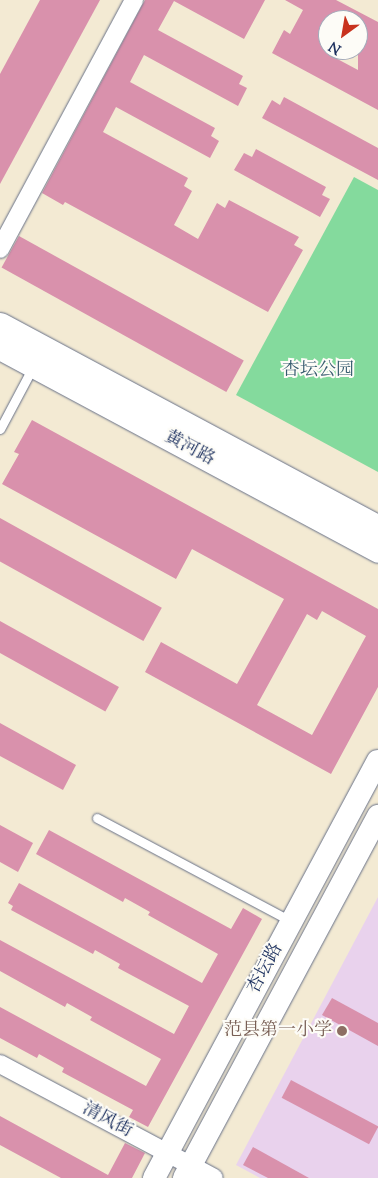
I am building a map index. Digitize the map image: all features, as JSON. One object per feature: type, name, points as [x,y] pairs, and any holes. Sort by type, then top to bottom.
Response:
[{"type":"main road","name":"黄河路","points":[[0,325],[378,528]]},
{"type":"main road","name":"黄河路","points":[[0,347],[378,550]]},
{"type":"street","points":[[0,249],[134,0]]},
{"type":"street","name":"杏坛路","points":[[154,1178],[378,761]]},
{"type":"street","name":"杏坛路","points":[[187,1172],[378,816]]},
{"type":"street","name":"清风街","points":[[0,1064],[168,1153],[187,1172],[214,1178]]},
{"type":"lane","points":[[0,429],[34,366]]},
{"type":"lane","points":[[98,818],[291,921]]},
{"type":"shaded area","name":"范县第一小学","points":[[378,897],[378,1178],[260,1178],[236,1165]]},
{"type":"green space","name":"杏坛公园","points":[[354,177],[378,190],[378,472],[236,395]]},
{"type":"building","points":[[40,0],[100,0],[0,184],[0,74]]},
{"type":"building","points":[[145,0],[265,0],[244,39],[174,1],[158,30],[243,76],[239,84],[247,88],[238,106],[144,55],[130,82],[215,128],[211,136],[219,141],[210,158],[116,107],[103,132],[188,178],[184,186],[192,191],[174,225],[198,239],[217,203],[225,208],[229,200],[299,237],[294,245],[303,250],[268,312],[65,202],[63,205],[42,193]]},
{"type":"building","points":[[285,0],[336,0],[355,10],[318,10],[318,60],[339,60],[358,70],[358,60],[368,60],[368,17],[378,22],[378,110],[272,53],[284,30],[290,34],[303,10]]},
{"type":"building","points":[[284,97],[378,148],[378,180],[262,118],[272,100],[280,105]]},
{"type":"building","points":[[256,149],[326,187],[322,195],[330,199],[320,217],[234,170],[244,153],[252,157]]},
{"type":"building","points":[[19,236],[244,361],[226,392],[2,267]]},
{"type":"building","points":[[32,420],[378,609],[378,687],[331,774],[145,672],[161,642],[237,684],[284,599],[192,549],[176,579],[2,484],[19,454],[14,452]],"holes":[[[322,611],[366,636],[312,735],[257,705],[307,614],[317,620]]]},
{"type":"building","points":[[0,518],[162,608],[143,641],[0,561]]},
{"type":"building","points":[[0,621],[119,687],[105,711],[0,653]]},
{"type":"building","points":[[0,723],[76,765],[63,790],[0,756]]},
{"type":"building","points":[[0,825],[33,843],[18,872],[0,862]]},
{"type":"building","points":[[49,830],[231,929],[243,908],[262,919],[148,1127],[129,1117],[133,1110],[62,1072],[64,1068],[39,1054],[37,1058],[0,1038],[0,1007],[146,1086],[161,1059],[90,1020],[92,1017],[67,1003],[65,1007],[0,971],[0,940],[174,1034],[189,1006],[118,968],[120,964],[95,950],[93,954],[11,910],[13,906],[8,903],[19,883],[202,983],[218,954],[148,915],[150,912],[125,898],[123,902],[36,854]]},
{"type":"building","points":[[332,998],[378,1023],[378,1046],[322,1015]]},
{"type":"building","points":[[291,1080],[378,1126],[369,1144],[282,1098]]},
{"type":"building","points":[[0,1116],[108,1175],[125,1143],[145,1153],[132,1178],[61,1178],[0,1145]]},
{"type":"building","points":[[253,1147],[309,1178],[268,1178],[243,1165]]},
{"type":"place","name":"范县第一小学","points":[[342,1031]]}]
